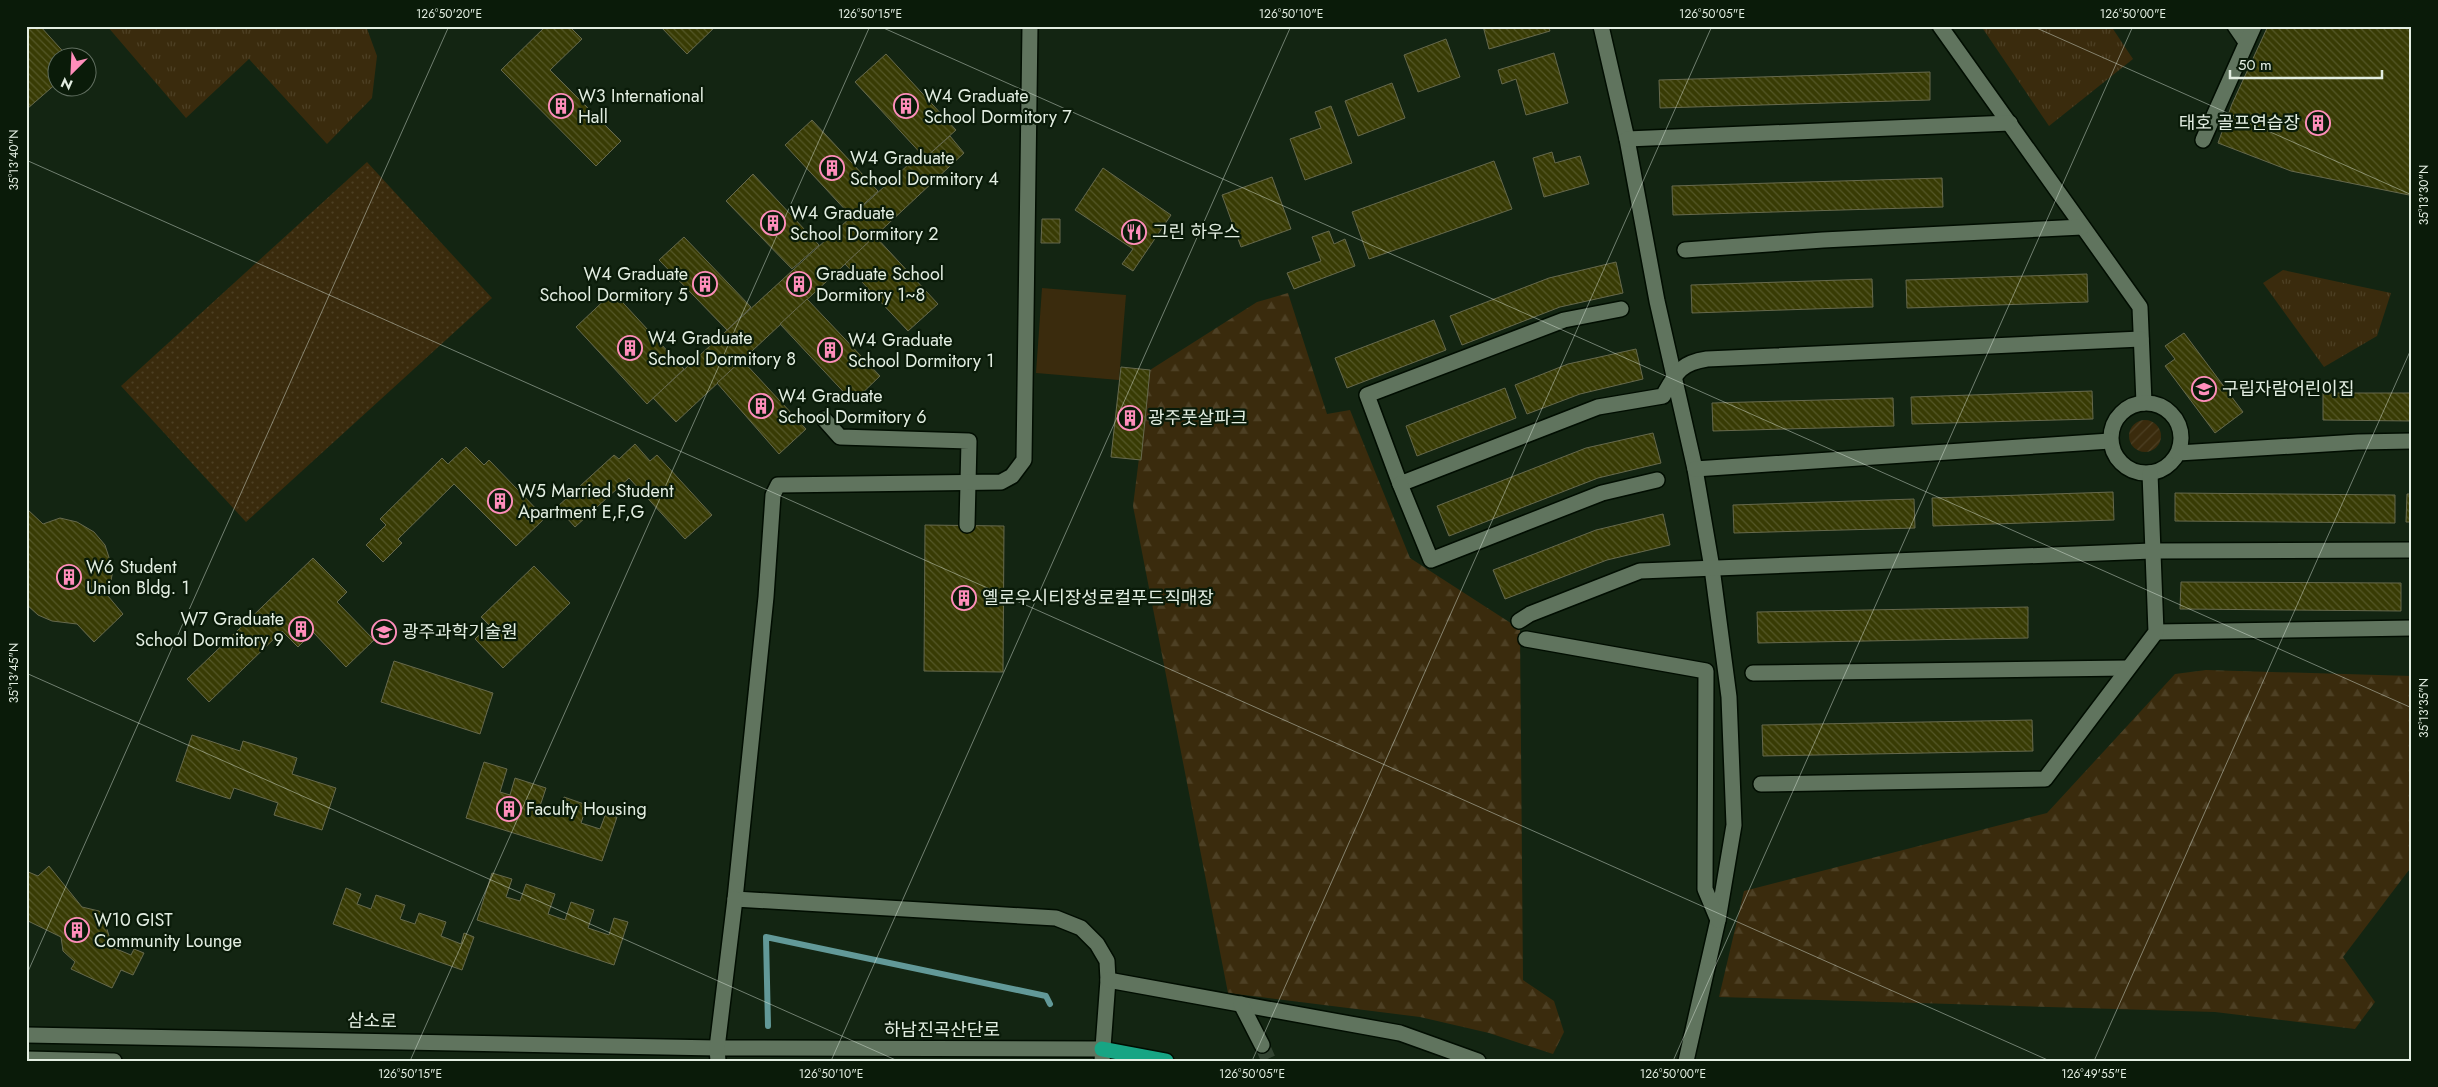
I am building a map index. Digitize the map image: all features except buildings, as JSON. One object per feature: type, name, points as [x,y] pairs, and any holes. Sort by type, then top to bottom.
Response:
[{"type":"highway","name":"하남진곡산단로","points":[[1102,1055],[1166,1061]]},
{"type":"street","points":[[718,1054],[766,597],[773,495],[778,485],[1001,482],[1007,480],[1021,466],[1026,453],[1030,26]]},
{"type":"street","points":[[1601,26],[1627,139],[1657,302],[1695,469],[1712,568],[1729,696],[1734,825],[1718,920],[1686,1061]]},
{"type":"street","points":[[1940,26],[2140,307],[2144,403]]},
{"type":"street","points":[[2235,26],[2246,42]]},
{"type":"street","points":[[2202,140],[2254,26]]},
{"type":"street","points":[[1627,139],[2010,123]]},
{"type":"street","points":[[1685,250],[1823,240],[2082,227]]},
{"type":"street","points":[[1621,310],[1564,320],[1367,395],[1431,560],[1602,493],[1657,480]]},
{"type":"street","points":[[1400,484],[1598,407],[1662,396],[1674,376],[1690,362],[1707,359],[2141,340]]},
{"type":"street","points":[[2144,403],[2156,404],[2175,418],[2180,435],[2178,453],[2166,466],[2150,473],[2139,473],[2128,469],[2119,462],[2113,452],[2110,441],[2111,430],[2119,415],[2133,405],[2144,403]]},
{"type":"street","points":[[824,419],[840,437],[969,441],[967,525]]},
{"type":"street","points":[[1695,469],[2110,441]]},
{"type":"street","points":[[2178,453],[2412,441]]},
{"type":"street","points":[[1761,784],[2045,779],[2156,632],[2150,473]]},
{"type":"street","points":[[1519,621],[1530,614],[1640,572],[2152,551],[2412,550]]},
{"type":"street","points":[[2156,632],[2412,628]]},
{"type":"street","points":[[1526,640],[1706,671],[1705,889],[1718,920]]},
{"type":"street","points":[[1754,673],[2128,668]]},
{"type":"street","points":[[734,899],[1056,918],[1080,928],[1097,944],[1107,961],[1108,980],[1102,1055]]},
{"type":"street","points":[[1108,980],[1400,1033],[1478,1061]]},
{"type":"street","points":[[1241,1004],[1262,1045]]},
{"type":"street","name":"삼소로","points":[[26,1035],[718,1054]]},
{"type":"street","name":"하남진곡산단로","points":[[718,1054],[1102,1055]]},
{"type":"street","points":[[26,1060],[114,1061]]},
{"type":"green space","points":[[107,26],[366,26],[377,56],[372,98],[327,144],[249,59],[186,118]]},
{"type":"green space","points":[[1981,26],[2111,26],[2133,59],[2049,126]]},
{"type":"green space","points":[[367,162],[492,298],[246,522],[121,386]]},
{"type":"green space","points":[[2283,270],[2391,293],[2377,336],[2324,367],[2263,283]]},
{"type":"green space","points":[[1042,288],[1126,295],[1119,380],[1036,373]]},
{"type":"green space","points":[[1288,293],[1327,414],[1350,410],[1410,558],[1520,629],[1523,980],[1554,1001],[1564,1032],[1553,1054],[1489,1033],[1420,1017],[1228,993],[1133,506],[1150,370],[1257,302]]},
{"type":"green space","points":[[2145,420],[2157,424],[2161,436],[2157,448],[2145,452],[2133,448],[2129,436],[2133,424]]},
{"type":"green space","points":[[2206,670],[2412,676],[2412,866],[2343,957],[2375,1002],[2355,1029],[2215,1012],[1719,997],[1744,891],[2047,813],[2175,674]]},
{"type":"waterway","points":[[768,1026],[766,937],[1046,996],[1050,1004]]},
{"type":"tunnel","points":[[1262,1045],[1269,1061]]},
{"type":"place","name":"W3 International Hall","points":[[561,106]]},
{"type":"place","name":"W4 Graduate School Dormitory 7","points":[[906,106]]},
{"type":"place","name":"태호 골프연습장","points":[[2318,123]]},
{"type":"place","name":"W4 Graduate School Dormitory 4","points":[[832,168]]},
{"type":"place","name":"W4 Graduate School Dormitory 2","points":[[773,223]]},
{"type":"place","name":"그린 하우스","points":[[1134,232]]},
{"type":"place","name":"W4 Graduate School Dormitory 5","points":[[705,284]]},
{"type":"place","name":"Graduate School Dormitory 1~8","points":[[799,284]]},
{"type":"place","name":"W4 Graduate School Dormitory 8","points":[[630,348]]},
{"type":"place","name":"W4 Graduate School Dormitory 1","points":[[830,350]]},
{"type":"place","name":"구립자람어린이집","points":[[2204,389]]},
{"type":"place","name":"W4 Graduate School Dormitory 6","points":[[761,406]]},
{"type":"place","name":"광주풋살파크","points":[[1130,418]]},
{"type":"place","name":"W5 Married Student Apartment E,F,G","points":[[500,501]]},
{"type":"place","name":"W6 Student Union Bldg. 1","points":[[69,577]]},
{"type":"place","name":"옐로우시티장성로컬푸드직매장","points":[[964,598]]},
{"type":"place","name":"W7 Graduate School Dormitory 9","points":[[301,629]]},
{"type":"place","name":"광주과학기술원","points":[[384,632]]},
{"type":"place","name":"Faculty Housing","points":[[509,809]]},
{"type":"place","name":"W10 GIST Community Lounge","points":[[77,930]]}]
